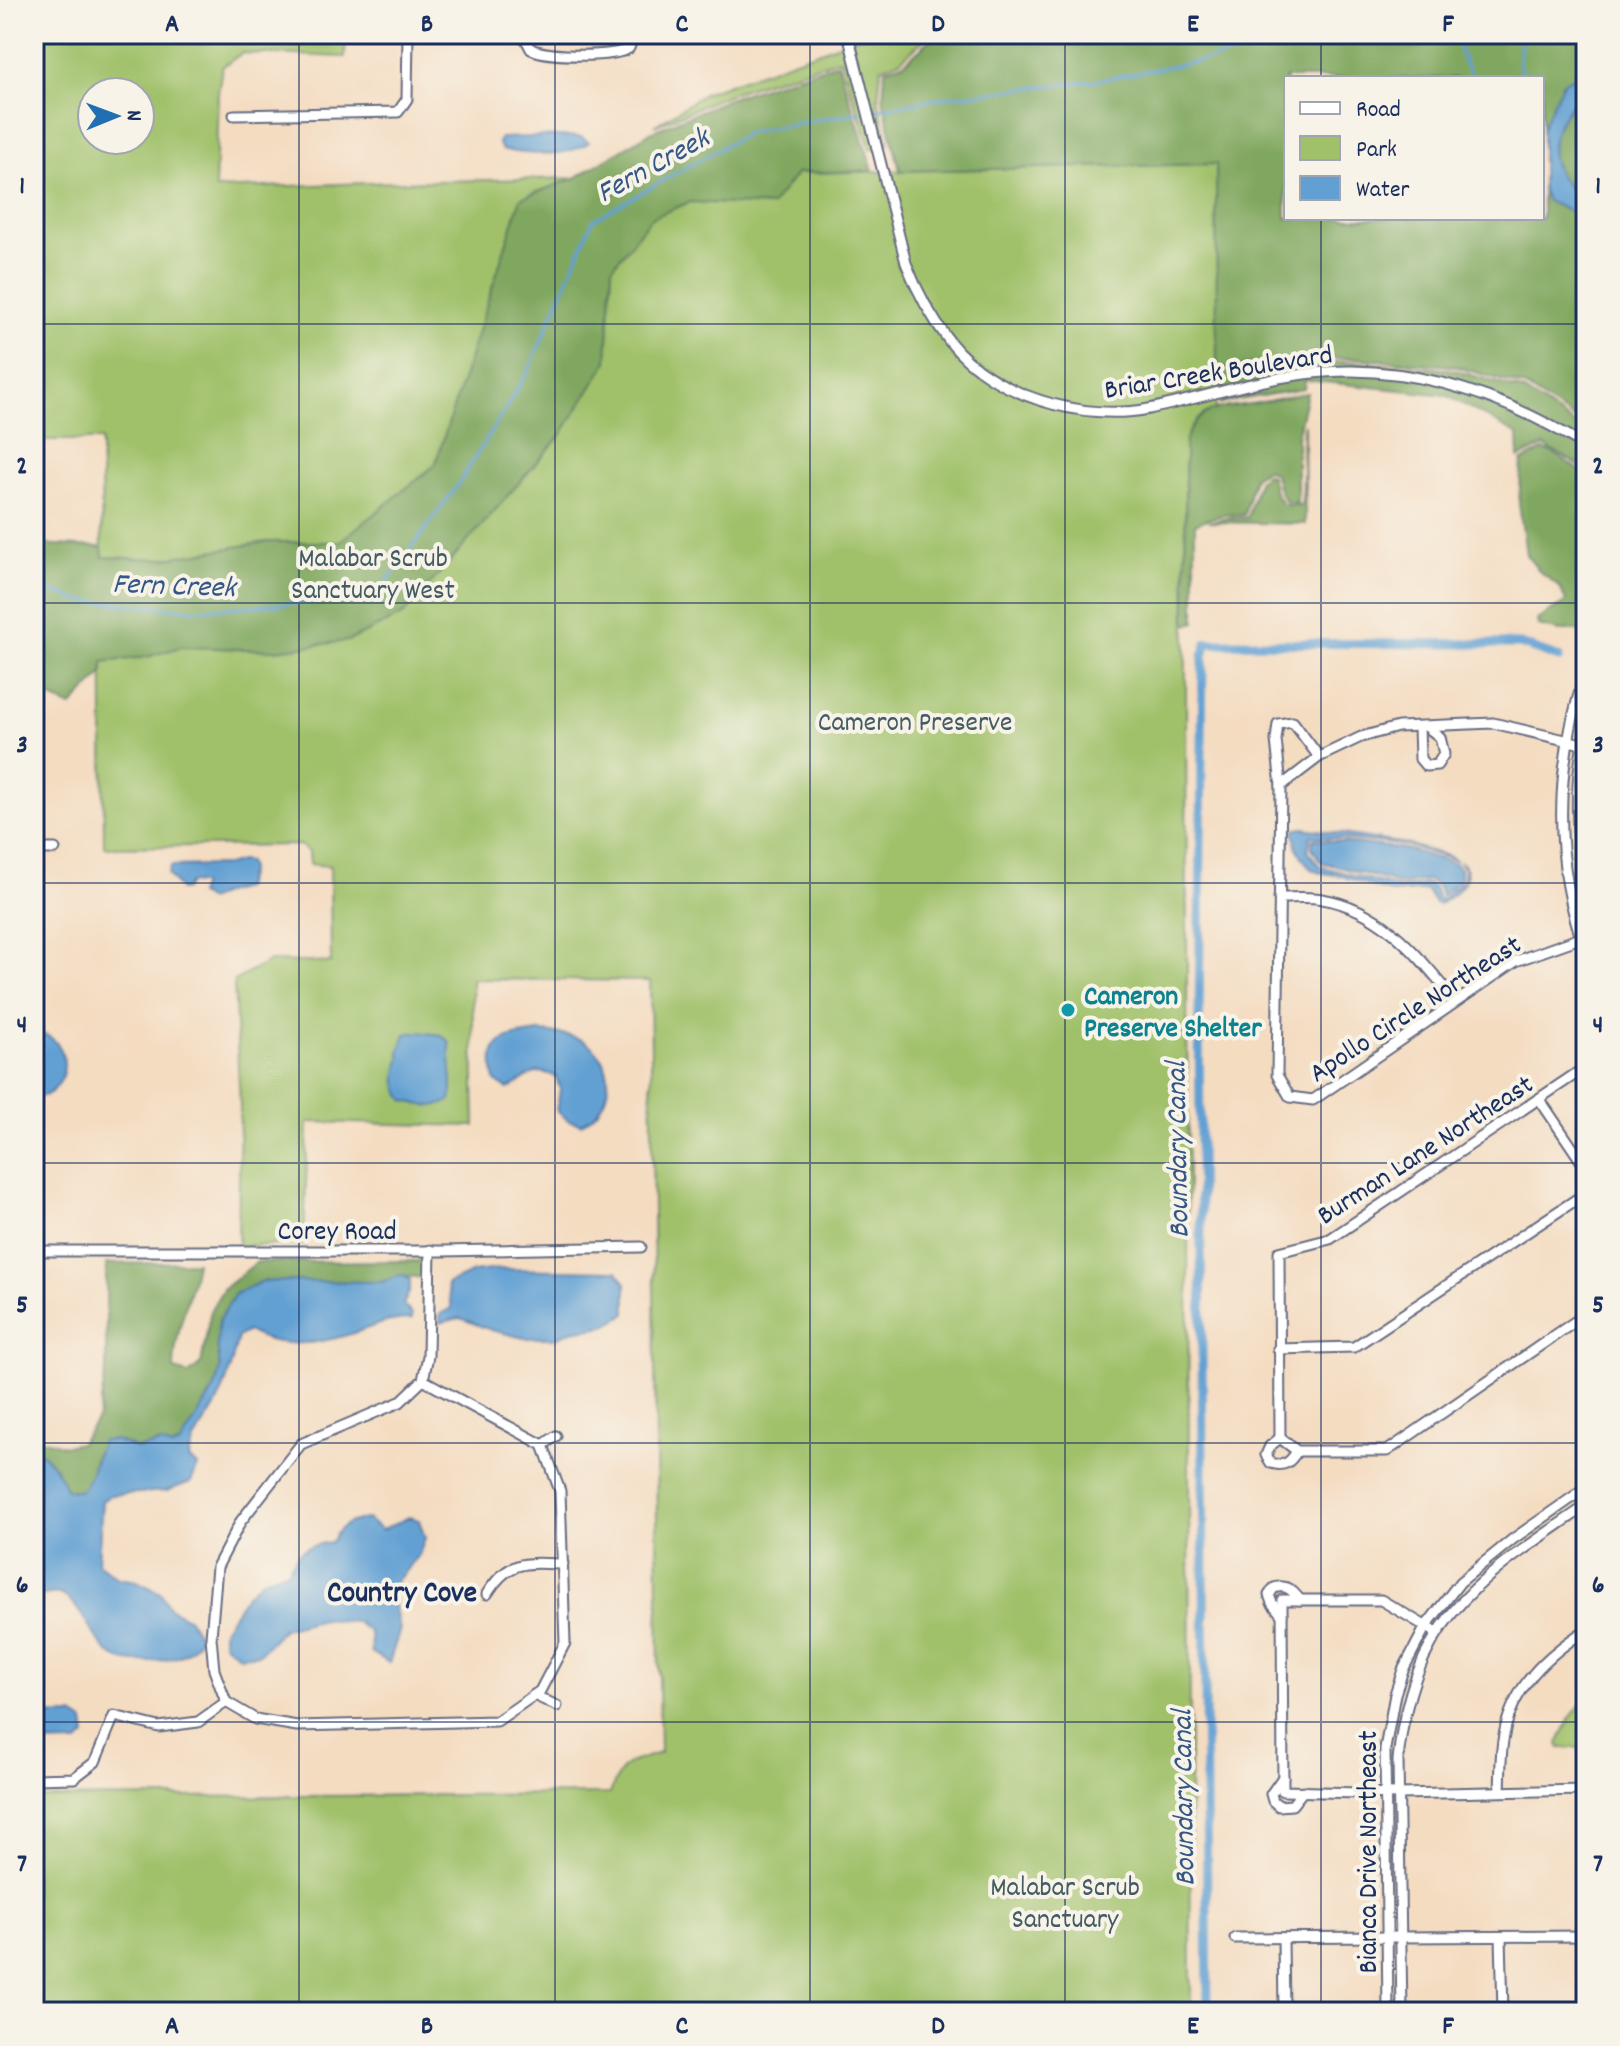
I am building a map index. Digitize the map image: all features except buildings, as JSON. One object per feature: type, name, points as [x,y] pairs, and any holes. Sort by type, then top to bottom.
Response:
[{"type":"street","points":[[234,115],[398,112],[407,99],[408,34]]},
{"type":"street","points":[[523,34],[531,49],[546,54],[617,54],[629,48],[634,34]]},
{"type":"street","name":"Briar Creek Boulevard","points":[[848,34],[906,263],[920,298],[952,345],[1004,386],[1033,399],[1089,412],[1108,413],[1147,410],[1211,392],[1302,373],[1350,371],[1410,375],[1513,406],[1586,446]]},
{"type":"street","points":[[1586,672],[1567,739],[1561,838],[1570,895],[1586,952]]},
{"type":"street","name":"Apollo Circle Northeast","points":[[1319,757],[1293,722],[1278,724],[1276,740],[1281,786],[1277,1075],[1290,1097],[1313,1100],[1516,961],[1583,937]]},
{"type":"street","points":[[1281,786],[1319,757],[1376,732],[1398,727],[1493,723],[1584,744]]},
{"type":"street","points":[[1586,730],[1577,790],[1578,837],[1586,894]]},
{"type":"street","points":[[34,849],[55,849]]},
{"type":"street","points":[[1279,898],[1322,899],[1369,915],[1409,945],[1456,1001]]},
{"type":"street","name":"Burman Lane Northeast","points":[[1278,1349],[1279,1252],[1330,1239],[1586,1067]]},
{"type":"street","points":[[1540,1100],[1586,1168]]},
{"type":"street","points":[[1280,1438],[1278,1349],[1354,1347],[1586,1193]]},
{"type":"street","name":"Corey Road","points":[[34,1251],[641,1247]]},
{"type":"street","points":[[423,1380],[543,1445],[560,1491],[565,1643],[556,1665],[540,1691],[497,1721],[297,1726],[255,1719],[226,1702],[214,1670],[211,1637],[217,1567],[241,1521],[301,1444],[400,1402],[423,1380],[428,1356],[430,1250]]},
{"type":"street","points":[[1280,1438],[1297,1451],[1387,1451],[1586,1314]]},
{"type":"street","points":[[543,1445],[556,1436]]},
{"type":"street","points":[[1280,1438],[1270,1446],[1266,1455],[1271,1463],[1280,1466],[1291,1461],[1297,1451]]},
{"type":"street","name":"Bianca Drive Northeast","points":[[1388,2012],[1386,1738],[1403,1669],[1426,1626],[1460,1582],[1586,1488]]},
{"type":"street","name":"Bianca Drive Northeast","points":[[1402,2012],[1398,1794],[1402,1724],[1415,1678],[1437,1633],[1474,1586],[1586,1506]]},
{"type":"street","points":[[1518,1536],[1526,1547]]},
{"type":"street","points":[[487,1594],[499,1575],[523,1563],[563,1564]]},
{"type":"street","points":[[1282,1615],[1269,1595],[1274,1588],[1282,1586],[1290,1589],[1300,1600]]},
{"type":"street","points":[[1437,1633],[1381,1600],[1282,1600],[1283,1791],[1398,1794],[1586,1790]]},
{"type":"street","points":[[1500,1791],[1504,1733],[1518,1695],[1533,1671],[1560,1647],[1586,1630]]},
{"type":"street","points":[[534,1695],[557,1706]]},
{"type":"street","points":[[34,1779],[74,1778],[95,1762],[114,1716],[159,1727],[198,1722],[226,1702]]},
{"type":"street","points":[[1283,1777],[1271,1794],[1277,1805],[1292,1805],[1303,1791]]},
{"type":"street","points":[[1235,1938],[1586,1936]]},
{"type":"street","points":[[1501,1937],[1503,2012]]},
{"type":"street","points":[[1283,1939],[1284,2012]]},
{"type":"green space","points":[[34,34],[346,34],[345,57],[242,53],[222,67],[218,93],[215,189],[392,182],[1215,164],[1215,34],[1586,34],[1586,426],[1526,387],[1455,366],[1355,358],[1284,359],[1216,370],[1216,441],[1185,442],[1191,2012],[34,2012],[34,1798],[610,1794],[628,1764],[660,1753],[650,981],[472,979],[475,1126],[308,1122],[304,1244],[238,1246],[240,1106],[234,981],[270,961],[331,963],[330,866],[310,864],[309,852],[300,845],[104,847],[101,440],[34,440]]},
{"type":"green space","points":[[930,34],[901,60],[881,68],[878,101],[888,143],[871,150],[840,59],[734,92],[654,126],[707,92],[864,35]]},
{"type":"green space","points":[[937,34],[1586,34],[1586,72],[1563,83],[1544,124],[1544,76],[1284,76],[1284,220],[1544,220],[1544,194],[1547,201],[1586,219],[1586,427],[1526,387],[1455,366],[1355,358],[1284,359],[1217,370],[1216,164],[900,171],[883,100],[885,69],[904,63]]},
{"type":"green space","name":"Malabar Scrub Sanctuary West","points":[[838,63],[873,171],[797,173],[771,206],[690,202],[651,218],[612,268],[607,362],[562,434],[403,615],[348,641],[275,650],[181,647],[147,657],[103,662],[103,673],[71,707],[34,690],[34,544],[102,547],[103,557],[161,559],[266,542],[339,542],[435,465],[521,198],[575,178],[651,132],[736,96]]},
{"type":"green space","points":[[1586,87],[1586,201],[1563,180],[1556,167],[1553,143],[1561,119]]},
{"type":"green space","points":[[1355,362],[1454,370],[1524,391],[1586,432],[1586,469],[1544,446],[1519,458],[1518,435],[1446,395],[1305,380],[1304,389],[1220,403],[1220,374],[1284,363]]},
{"type":"green space","points":[[1307,393],[1297,437],[1297,503],[1286,502],[1275,474],[1266,469],[1254,477],[1244,515],[1219,516],[1195,524],[1195,622],[1186,625],[1185,442],[1190,429],[1197,420],[1213,410]]},
{"type":"green space","points":[[1304,424],[1305,524],[1209,522],[1233,517],[1247,518],[1259,479],[1266,474],[1271,476],[1275,492],[1283,505],[1301,505]]},
{"type":"green space","points":[[1543,450],[1586,474],[1585,631],[1560,631],[1538,626],[1537,620],[1566,602],[1560,587],[1540,572],[1526,555],[1519,503],[1522,461]]},
{"type":"green space","points":[[422,1261],[424,1278],[401,1275],[382,1282],[263,1281],[235,1294],[217,1343],[220,1368],[215,1388],[181,1444],[171,1448],[161,1443],[137,1449],[115,1440],[95,1455],[91,1477],[81,1491],[67,1490],[49,1461],[34,1449],[34,1437],[65,1446],[80,1443],[98,1418],[106,1373],[106,1264],[196,1262],[179,1329],[174,1370],[189,1374],[201,1364],[211,1309],[223,1289],[257,1262]]},
{"type":"green space","points":[[1586,1698],[1586,1748],[1560,1748],[1558,1744],[1570,1718]]},
{"type":"water","points":[[1586,72],[1586,87],[1568,108],[1556,131],[1553,155],[1563,180],[1586,201],[1586,219],[1547,201],[1544,194],[1544,124],[1563,82]]},
{"type":"water","points":[[582,137],[589,142],[569,151],[547,154],[502,150],[498,142],[501,138]]},
{"type":"water","points":[[1304,828],[1406,844],[1457,861],[1406,845],[1311,836],[1308,850],[1319,866],[1400,888],[1428,884],[1441,900],[1464,880],[1464,868],[1459,861],[1464,867],[1466,873],[1465,879],[1457,891],[1439,904],[1426,890],[1392,893],[1342,876],[1317,872],[1311,869],[1296,846],[1294,832]]},
{"type":"water","points":[[1313,839],[1406,849],[1456,864],[1460,869],[1460,879],[1441,896],[1438,886],[1429,880],[1401,884],[1321,862],[1312,848]]},
{"type":"water","points":[[248,862],[250,869],[244,888],[208,900],[198,895],[202,884],[189,883],[180,890],[168,874],[171,866],[227,865]]},
{"type":"water","points":[[538,1032],[563,1034],[582,1040],[604,1062],[608,1085],[606,1096],[592,1116],[581,1124],[568,1120],[557,1111],[560,1089],[556,1077],[535,1073],[507,1089],[495,1081],[493,1056],[499,1043],[514,1036]]},
{"type":"water","points":[[34,1033],[48,1036],[57,1044],[64,1066],[56,1088],[47,1095],[34,1097]]},
{"type":"water","points":[[406,1034],[442,1035],[450,1043],[452,1093],[451,1100],[446,1103],[428,1106],[410,1102],[404,1100],[398,1089],[399,1052]]},
{"type":"water","points":[[499,1269],[617,1271],[626,1283],[626,1314],[604,1326],[571,1331],[556,1338],[524,1338],[460,1318],[440,1323],[440,1314],[452,1308],[447,1284],[473,1272]]},
{"type":"water","points":[[401,1275],[410,1279],[410,1290],[403,1305],[412,1314],[412,1319],[388,1321],[351,1334],[312,1342],[272,1341],[248,1331],[238,1337],[221,1395],[190,1451],[189,1459],[198,1466],[191,1482],[167,1491],[111,1495],[102,1501],[98,1563],[118,1578],[137,1581],[161,1593],[170,1609],[188,1618],[200,1638],[187,1652],[159,1661],[117,1658],[101,1645],[67,1598],[56,1594],[34,1597],[34,1449],[49,1461],[67,1490],[81,1491],[102,1441],[115,1440],[137,1449],[161,1443],[171,1448],[180,1444],[215,1388],[220,1368],[217,1343],[219,1320],[235,1294],[263,1281],[382,1282]]},
{"type":"water","points":[[409,1517],[419,1520],[425,1538],[419,1555],[394,1584],[393,1603],[400,1629],[389,1663],[371,1652],[370,1632],[356,1622],[322,1619],[283,1629],[259,1654],[240,1656],[223,1643],[223,1629],[246,1595],[263,1579],[288,1571],[304,1549],[331,1542],[341,1528],[355,1521],[367,1519],[382,1530]]},
{"type":"water","points":[[73,1715],[84,1722],[86,1736],[78,1743],[34,1744],[34,1716]]},
{"type":"waterway","name":"Fern Creek","points":[[34,584],[76,600],[194,610],[375,598],[460,482],[528,372],[593,220],[749,132],[947,97],[1093,81],[1268,48],[1343,41],[1359,34]]},
{"type":"waterway","name":"Fern Creek","points":[[1458,34],[1460,53],[1472,76]]},
{"type":"waterway","points":[[1522,34],[1519,61],[1522,76]]},
{"type":"waterway","name":"Boundary Canal","points":[[1208,2012],[1199,1022],[1203,656],[1207,643],[1520,644],[1559,658]]},
{"type":"place","name":"Cameron Preserve Shelter","points":[[1068,1010]]},
{"type":"district","name":"Country Cove","points":[[402,1591]]},
{"type":"park label","name":"Cameron Preserve","points":[[915,720]]},
{"type":"park label","name":"Malabar Scrub Sanctuary","points":[[1065,1901]]}]
